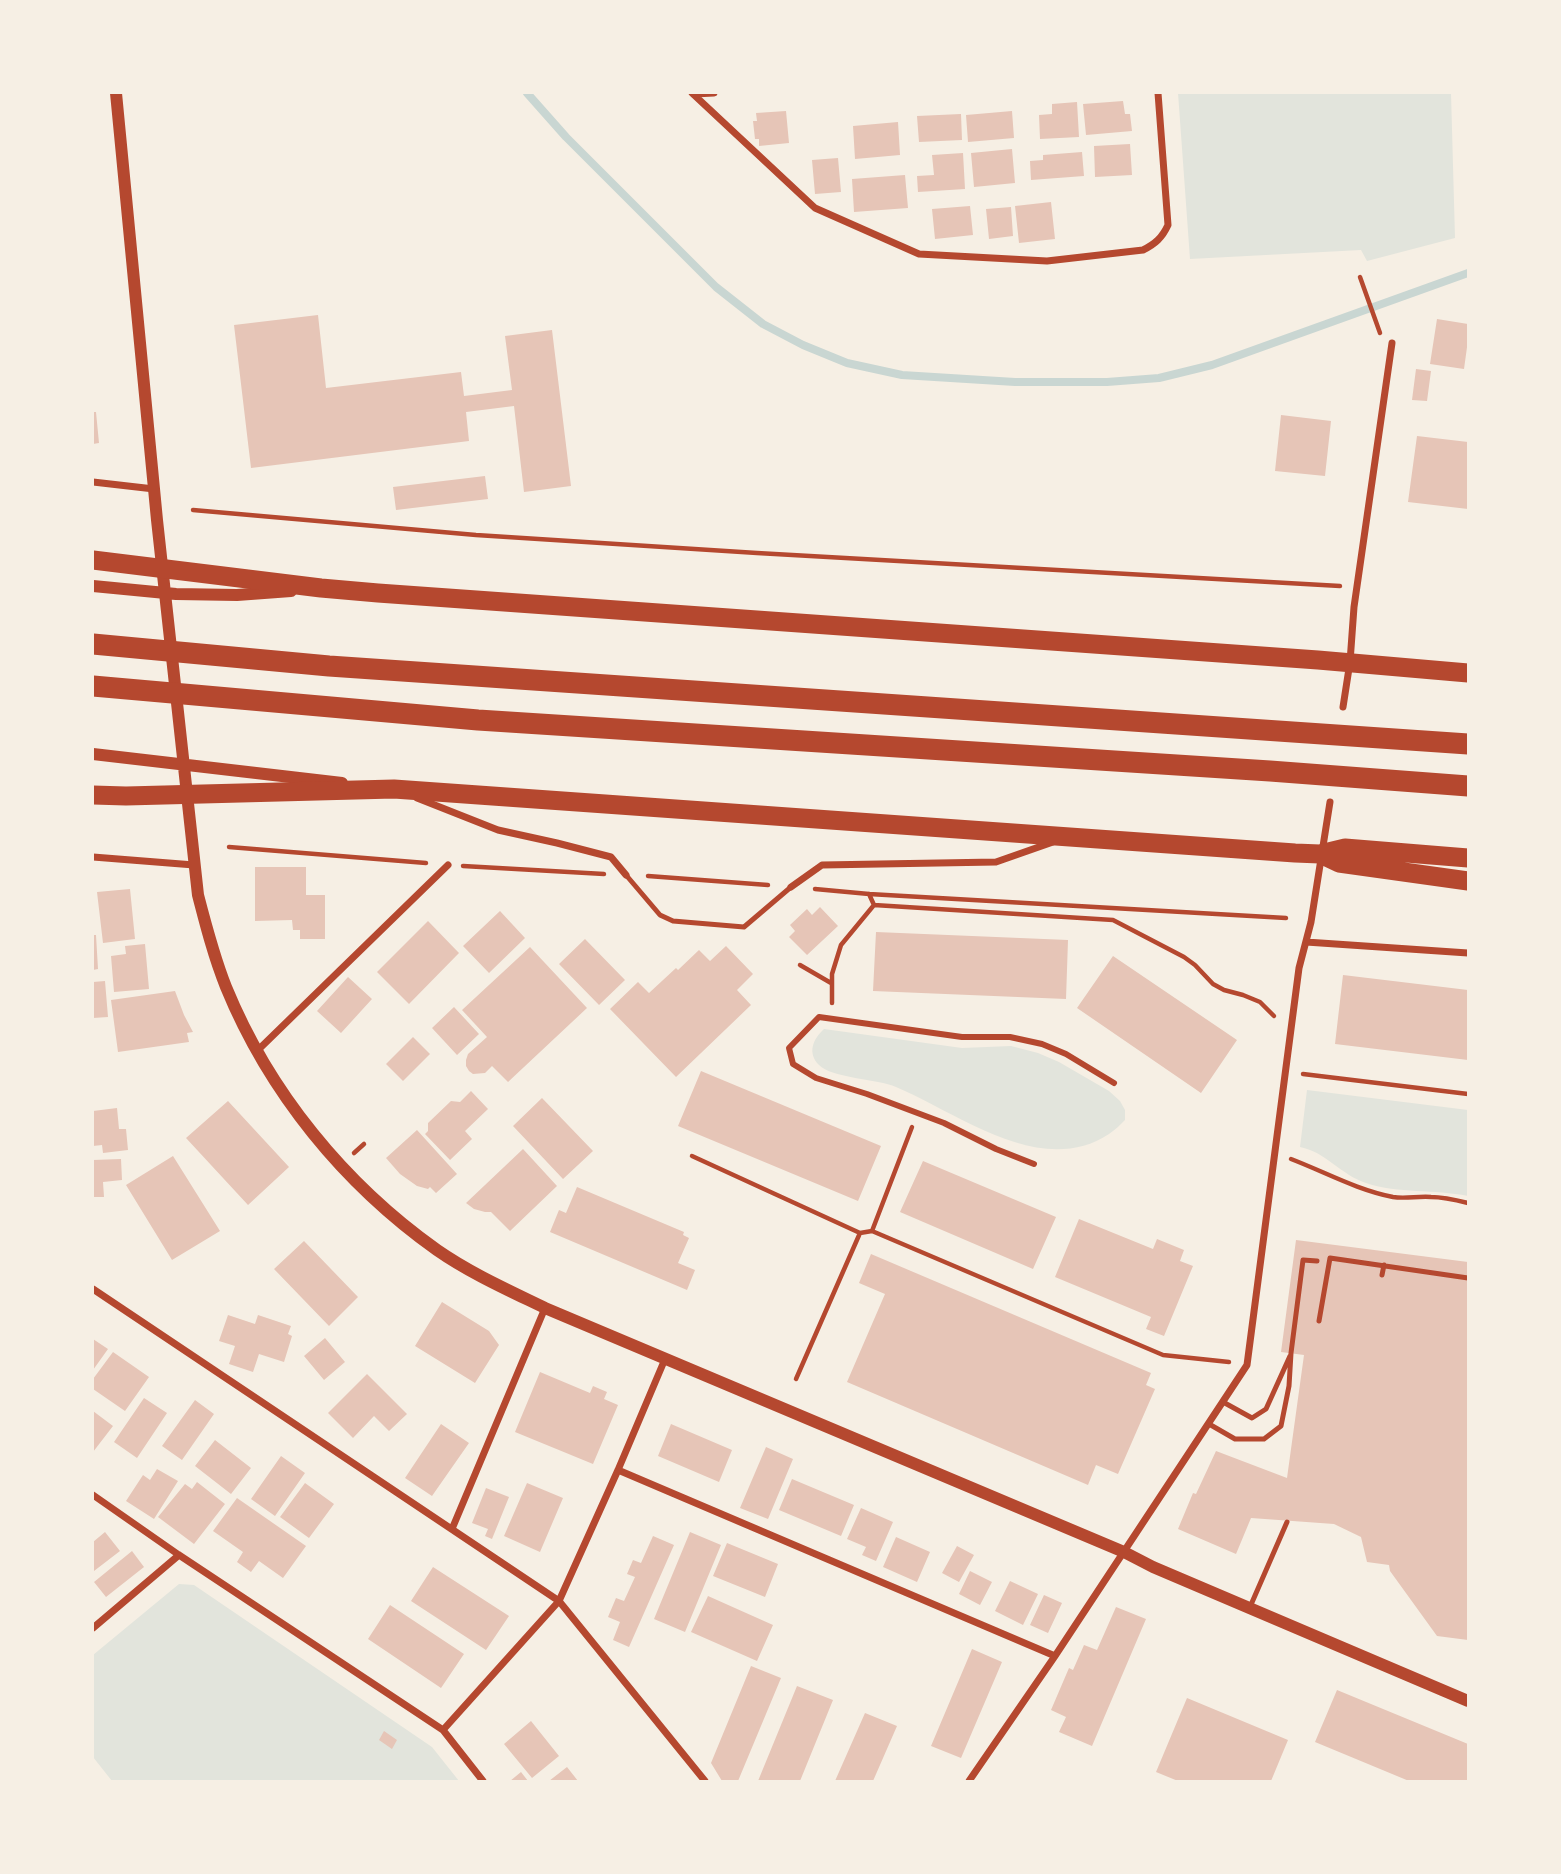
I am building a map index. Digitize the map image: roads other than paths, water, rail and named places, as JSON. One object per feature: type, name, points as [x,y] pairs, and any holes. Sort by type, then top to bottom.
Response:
[{"type":"highway","points":[[93,560],[321,588],[1350,662],[1468,674]]},
{"type":"highway","points":[[93,644],[329,666],[1468,744]]},
{"type":"highway","points":[[1350,662],[1468,662]]},
{"type":"highway","points":[[93,686],[478,720],[1468,786]]},
{"type":"highway","points":[[93,795],[394,789],[1320,854],[1345,848],[1468,858]]},
{"type":"highway","points":[[1320,854],[1339,863],[1468,881]]},
{"type":"street","points":[[116,93],[157,520],[198,895],[226,987],[257,1051],[288,1101],[313,1134],[341,1165],[405,1226],[475,1273],[545,1308],[1124,1552],[1153,1567],[1468,1701]]},
{"type":"street","points":[[693,93],[714,93]]},
{"type":"street","points":[[693,93],[815,208],[919,254],[1047,261],[1143,250],[1163,236],[1168,225],[1158,93]]},
{"type":"street","points":[[1343,707],[1354,607],[1392,343]]},
{"type":"street","points":[[93,482],[154,489]]},
{"type":"street","points":[[93,586],[176,594],[237,595],[321,588]]},
{"type":"street","points":[[93,754],[394,789],[498,830],[611,857],[626,875]]},
{"type":"street","points":[[969,1781],[1247,1366],[1299,968],[1311,922],[1329,802]]},
{"type":"street","points":[[791,887],[822,865],[996,862],[1067,837]]},
{"type":"street","points":[[93,857],[194,865]]},
{"type":"street","points":[[257,1051],[448,865]]},
{"type":"street","points":[[1306,942],[1468,953]]},
{"type":"street","points":[[1034,1164],[867,1094],[816,1078],[793,1064],[789,1048],[819,1017],[962,1037],[1010,1037],[1042,1044],[1066,1054],[1114,1083]]},
{"type":"street","points":[[93,1289],[559,1601],[705,1781]]},
{"type":"street","points":[[452,1529],[545,1308]]},
{"type":"street","points":[[443,1730],[559,1601],[665,1359]]},
{"type":"street","points":[[618,1470],[1055,1656]]},
{"type":"street","points":[[93,1495],[443,1730],[483,1781]]},
{"type":"street","points":[[93,1628],[179,1555]]},
{"type":"lane","points":[[626,875],[660,915],[673,921],[744,927],[791,887]]},
{"type":"lane","points":[[1319,1321],[1330,1258],[1468,1278]]},
{"type":"lane","points":[[1209,1424],[1235,1439],[1264,1439],[1281,1426],[1289,1386],[1303,1260],[1317,1261]]},
{"type":"lane","points":[[1382,1275],[1384,1265]]},
{"type":"lane","points":[[1223,1402],[1252,1418],[1266,1409],[1291,1353]]},
{"type":"lane","points":[[1250,1607],[1287,1522]]},
{"type":"waterway","points":[[527,93],[566,137],[716,287],[763,324],[803,345],[847,363],[902,375],[1015,382],[1107,382],[1159,378],[1212,365],[1468,273]]}]
